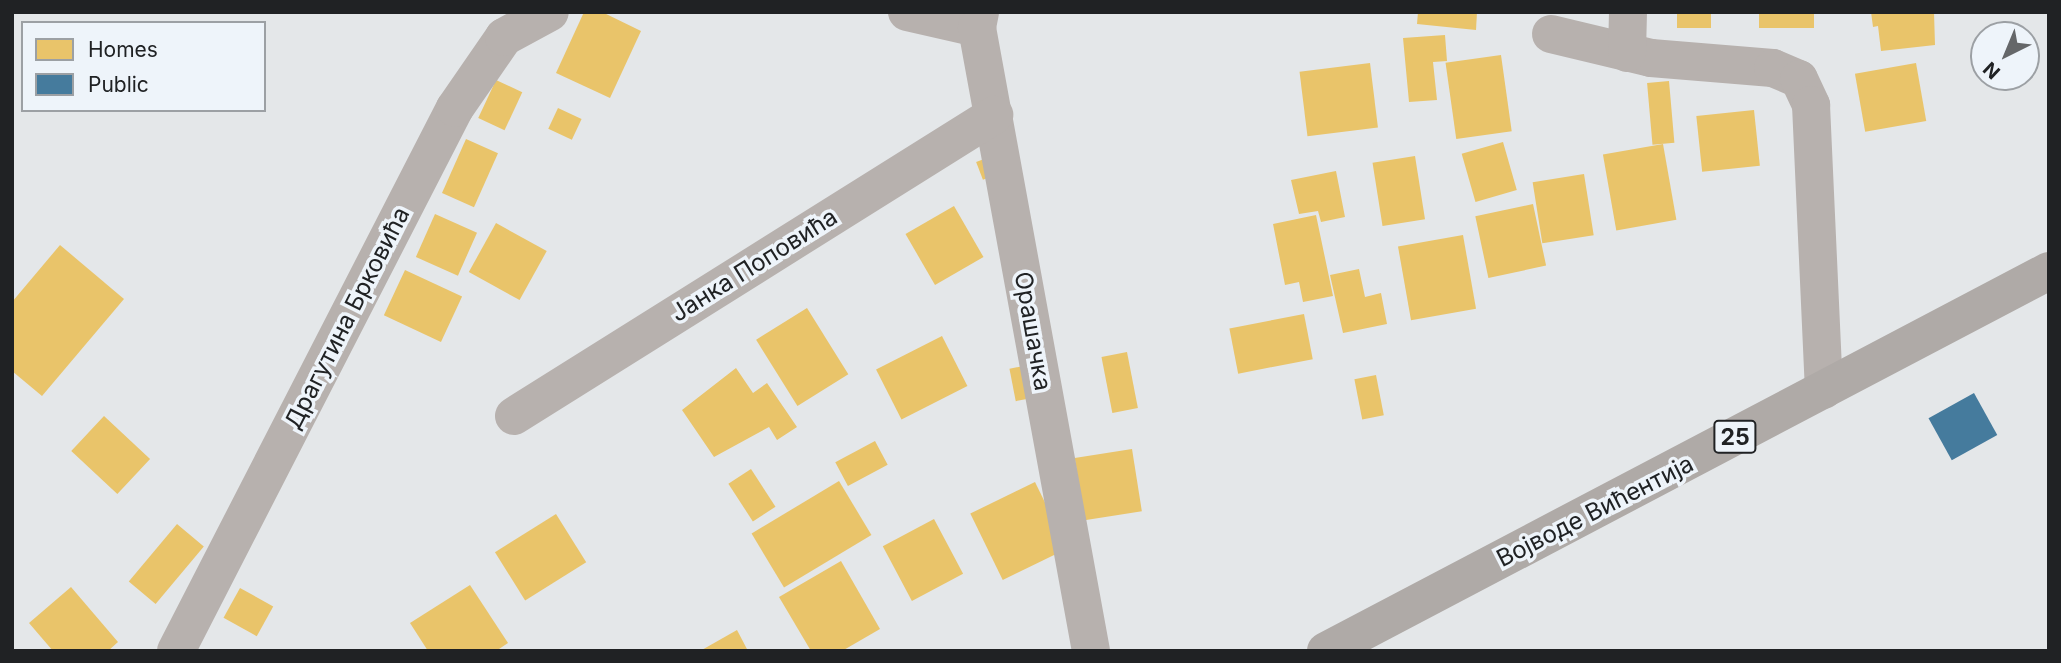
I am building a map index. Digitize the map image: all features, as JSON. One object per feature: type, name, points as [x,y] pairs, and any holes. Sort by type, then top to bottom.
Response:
[{"type":"main road","name":"Војводе Вићентија","points":[[1326,651],[2049,271]]},
{"type":"street","name":"Драгутина Брковића","points":[[176,651],[455,108],[504,37],[550,12]]},
{"type":"street","points":[[907,12],[979,20]]},
{"type":"street","points":[[1627,53],[1628,12]]},
{"type":"street","name":"Орашачка","points":[[979,20],[1091,651]]},
{"type":"street","points":[[1551,34],[1627,53],[1773,68],[1799,79],[1807,90],[1824,390]]},
{"type":"street","name":"Јанка Поповића","points":[[514,416],[994,115]]},
{"type":"building: Homes","points":[[584,12],[602,12],[641,31],[610,98],[556,73]]},
{"type":"building: Homes","points":[[1418,12],[1477,12],[1476,30],[1417,24]]},
{"type":"building: Homes","points":[[1677,12],[1711,12],[1711,28],[1677,28]]},
{"type":"building: Homes","points":[[1759,12],[1814,12],[1814,28],[1759,28]]},
{"type":"building: Homes","points":[[1871,12],[1934,12],[1935,45],[1881,51],[1878,26],[1873,27]]},
{"type":"building: Homes","points":[[1445,35],[1447,61],[1433,62],[1437,100],[1409,102],[1403,38]]},
{"type":"building: Homes","points":[[1501,55],[1512,131],[1456,139],[1446,63]]},
{"type":"building: Homes","points":[[1370,63],[1378,128],[1307,136],[1300,72]]},
{"type":"building: Homes","points":[[1916,63],[1926,121],[1865,132],[1855,74]]},
{"type":"building: Homes","points":[[496,80],[522,92],[505,130],[478,118]]},
{"type":"building: Homes","points":[[1669,81],[1674,143],[1652,145],[1647,83]]},
{"type":"building: Homes","points":[[558,108],[582,119],[572,140],[548,129]]},
{"type":"building: Homes","points":[[1754,110],[1760,166],[1702,172],[1696,116]]},
{"type":"building: Homes","points":[[466,139],[498,153],[474,207],[442,193]]},
{"type":"building: Homes","points":[[1503,142],[1517,190],[1475,202],[1462,154]]},
{"type":"building: Homes","points":[[1663,144],[1676,220],[1616,230],[1603,155]]},
{"type":"building: Homes","points":[[992,156],[999,174],[983,180],[976,162]]},
{"type":"building: Homes","points":[[1415,156],[1425,219],[1383,226],[1373,163]]},
{"type":"building: Homes","points":[[1336,171],[1345,217],[1321,222],[1318,211],[1299,214],[1291,180]]},
{"type":"building: Homes","points":[[1584,174],[1594,235],[1542,243],[1533,182]]},
{"type":"building: Homes","points":[[1533,204],[1546,266],[1488,278],[1475,216]]},
{"type":"building: Homes","points":[[954,206],[984,257],[935,285],[906,234]]},
{"type":"building: Homes","points":[[435,214],[477,233],[458,276],[416,257]]},
{"type":"building: Homes","points":[[1316,215],[1333,296],[1303,302],[1299,282],[1285,285],[1273,224]]},
{"type":"building: Homes","points":[[496,223],[547,251],[520,300],[469,272]]},
{"type":"building: Homes","points":[[1463,235],[1476,309],[1411,320],[1398,246]]},
{"type":"building: Homes","points":[[60,245],[124,299],[42,396],[12,371],[12,302]]},
{"type":"building: Homes","points":[[1359,269],[1365,297],[1381,293],[1387,324],[1343,333],[1330,275]]},
{"type":"building: Homes","points":[[405,270],[462,297],[441,342],[384,315]]},
{"type":"building: Homes","points":[[807,308],[848,374],[797,406],[756,340]]},
{"type":"building: Homes","points":[[1304,314],[1313,359],[1238,374],[1229,329]]},
{"type":"building: Homes","points":[[942,336],[967,386],[901,419],[876,370]]},
{"type":"building: Homes","points":[[1127,352],[1138,408],[1112,413],[1101,357]]},
{"type":"building: Homes","points":[[1034,364],[1040,396],[1016,401],[1009,369]]},
{"type":"building: Homes","points":[[736,368],[753,393],[767,383],[797,427],[777,440],[769,427],[714,457],[682,410]]},
{"type":"building: Homes","points":[[1376,375],[1384,415],[1362,419],[1354,379]]},
{"type":"building: Homes","points":[[104,416],[150,459],[117,494],[71,451]]},
{"type":"building: Homes","points":[[875,441],[888,465],[848,486],[835,462]]},
{"type":"building: Homes","points":[[1132,449],[1142,511],[1085,520],[1075,458]]},
{"type":"building: Homes","points":[[751,469],[776,507],[753,521],[728,484]]},
{"type":"building: Homes","points":[[839,481],[871,535],[784,588],[752,534]]},
{"type":"building: Homes","points":[[1035,482],[1067,549],[1003,580],[970,514]]},
{"type":"building: Homes","points":[[556,514],[586,562],[525,600],[495,552]]},
{"type":"building: Homes","points":[[934,519],[963,574],[912,601],[883,546]]},
{"type":"building: Homes","points":[[177,524],[204,546],[156,604],[129,581]]},
{"type":"building: Homes","points":[[841,561],[880,629],[842,651],[811,651],[779,597]]},
{"type":"building: Homes","points":[[470,585],[508,643],[496,651],[428,651],[410,623]]},
{"type":"building: Homes","points":[[71,587],[118,642],[108,651],[53,651],[29,623]]},
{"type":"building: Homes","points":[[240,588],[273,606],[257,636],[224,618]]},
{"type":"building: Homes","points":[[737,630],[748,651],[700,651]]},
{"type":"building: Public","points":[[1974,393],[1997,435],[1952,460],[1929,418]]}]
